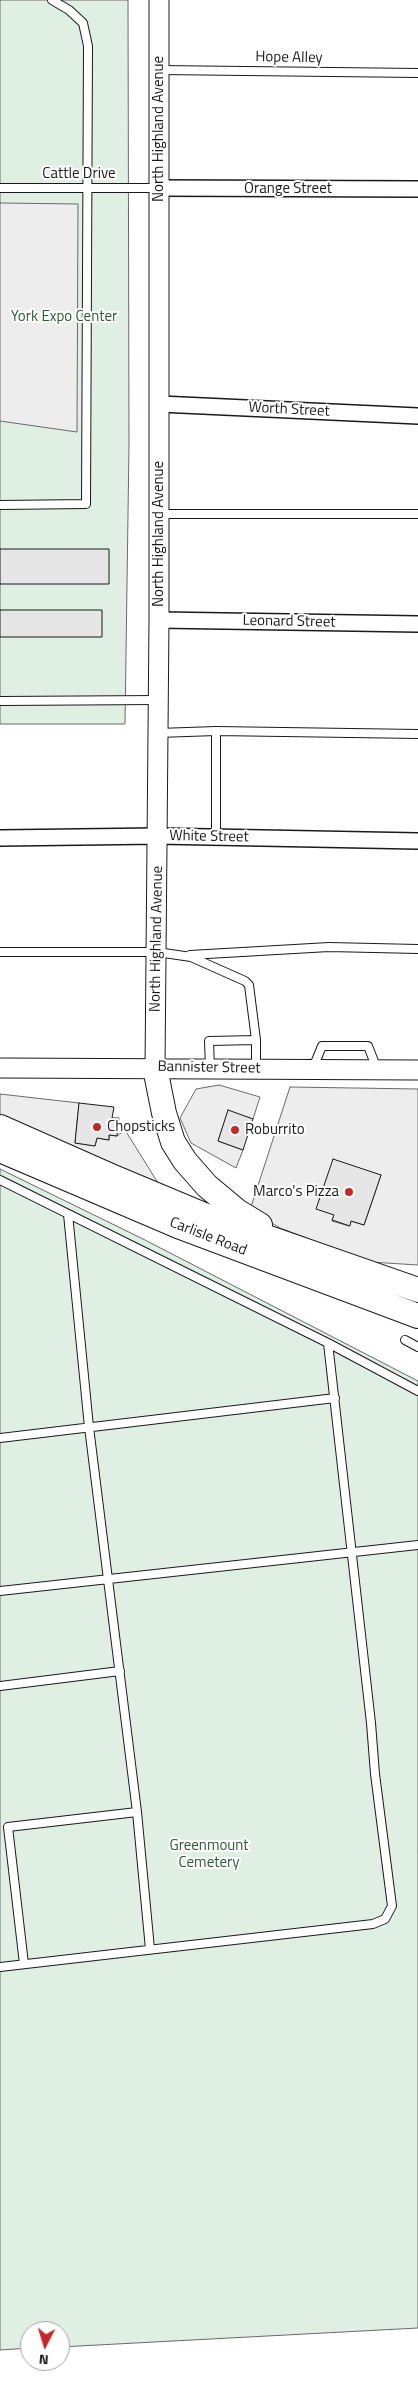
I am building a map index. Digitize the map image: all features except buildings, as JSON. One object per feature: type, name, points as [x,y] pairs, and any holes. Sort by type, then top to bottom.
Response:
[{"type":"main road","points":[[156,1068],[164,1113],[173,1142],[185,1161],[207,1186],[237,1211],[297,1248]]},
{"type":"main road","name":"Carlisle Road","points":[[0,1127],[209,1217],[418,1290]]},
{"type":"main road","name":"Carlisle Road","points":[[0,1150],[178,1226],[418,1316]]},
{"type":"street","name":"North Highland Avenue","points":[[156,1068],[160,404],[159,0]]},
{"type":"street","name":"Orange Street","points":[[158,188],[418,189]]},
{"type":"street","name":"Worth Street","points":[[160,404],[418,416]]},
{"type":"street","name":"Leonard Street","points":[[159,620],[418,624]]},
{"type":"street","name":"White Street","points":[[0,838],[158,836],[418,841]]},
{"type":"street","name":"Bannister Street","points":[[0,1068],[418,1070]]},
{"type":"lane","points":[[0,505],[86,504],[88,46],[83,23],[69,10],[52,0]]},
{"type":"lane","name":"Hope Alley","points":[[159,70],[418,73]]},
{"type":"lane","name":"Cattle Drive","points":[[0,188],[158,188]]},
{"type":"lane","points":[[159,514],[418,514]]},
{"type":"lane","points":[[0,701],[158,700]]},
{"type":"lane","points":[[216,731],[216,838]]},
{"type":"lane","points":[[157,732],[418,734]]},
{"type":"lane","points":[[0,952],[157,952],[187,956],[329,947],[418,949]]},
{"type":"lane","points":[[187,956],[245,981],[248,985],[256,1040],[256,1069]]},
{"type":"lane","points":[[210,1068],[209,1041],[256,1040]]},
{"type":"lane","points":[[0,1180],[328,1343],[418,1390]]},
{"type":"lane","points":[[68,1214],[89,1427],[137,1812],[150,1949]]},
{"type":"lane","points":[[405,1340],[418,1347]]},
{"type":"lane","points":[[0,1967],[373,1924],[385,1919],[392,1906],[375,1774],[371,1723],[328,1343]]},
{"type":"lane","points":[[0,1438],[334,1398]]},
{"type":"lane","points":[[0,1591],[418,1545]]},
{"type":"lane","points":[[0,1686],[120,1671]]},
{"type":"lane","points":[[24,1964],[4,1827],[137,1812]]},
{"type":"green space","name":"York Expo Center","points":[[0,0],[128,0],[129,445],[125,724],[0,724]]},
{"type":"green space","name":"Greenmount Cemetery","points":[[0,1169],[143,1239],[418,1381],[418,2328],[70,2346],[70,2321],[20,2321],[20,2349],[0,2350]]},
{"type":"shaded area","points":[[0,203],[78,204],[77,432],[0,421]]},
{"type":"shaded area","points":[[219,1085],[260,1097],[253,1119],[228,1111],[218,1141],[243,1150],[236,1168],[191,1143],[180,1118],[196,1089]]},
{"type":"shaded area","points":[[290,1087],[418,1089],[418,1265],[370,1262],[280,1228],[250,1210]],"holes":[[[381,1175],[364,1225],[351,1221],[349,1226],[332,1221],[334,1215]]]},
{"type":"shaded area","points":[[0,1094],[79,1103],[75,1143],[95,1146],[97,1138],[109,1140],[109,1135],[117,1136],[125,1130],[163,1191],[0,1121]]},
{"type":"place","name":"Chopsticks","points":[[97,1127]]},
{"type":"place","name":"Roburrito","points":[[235,1130]]},
{"type":"place","name":"Marco's Pizza","points":[[349,1192]]}]
